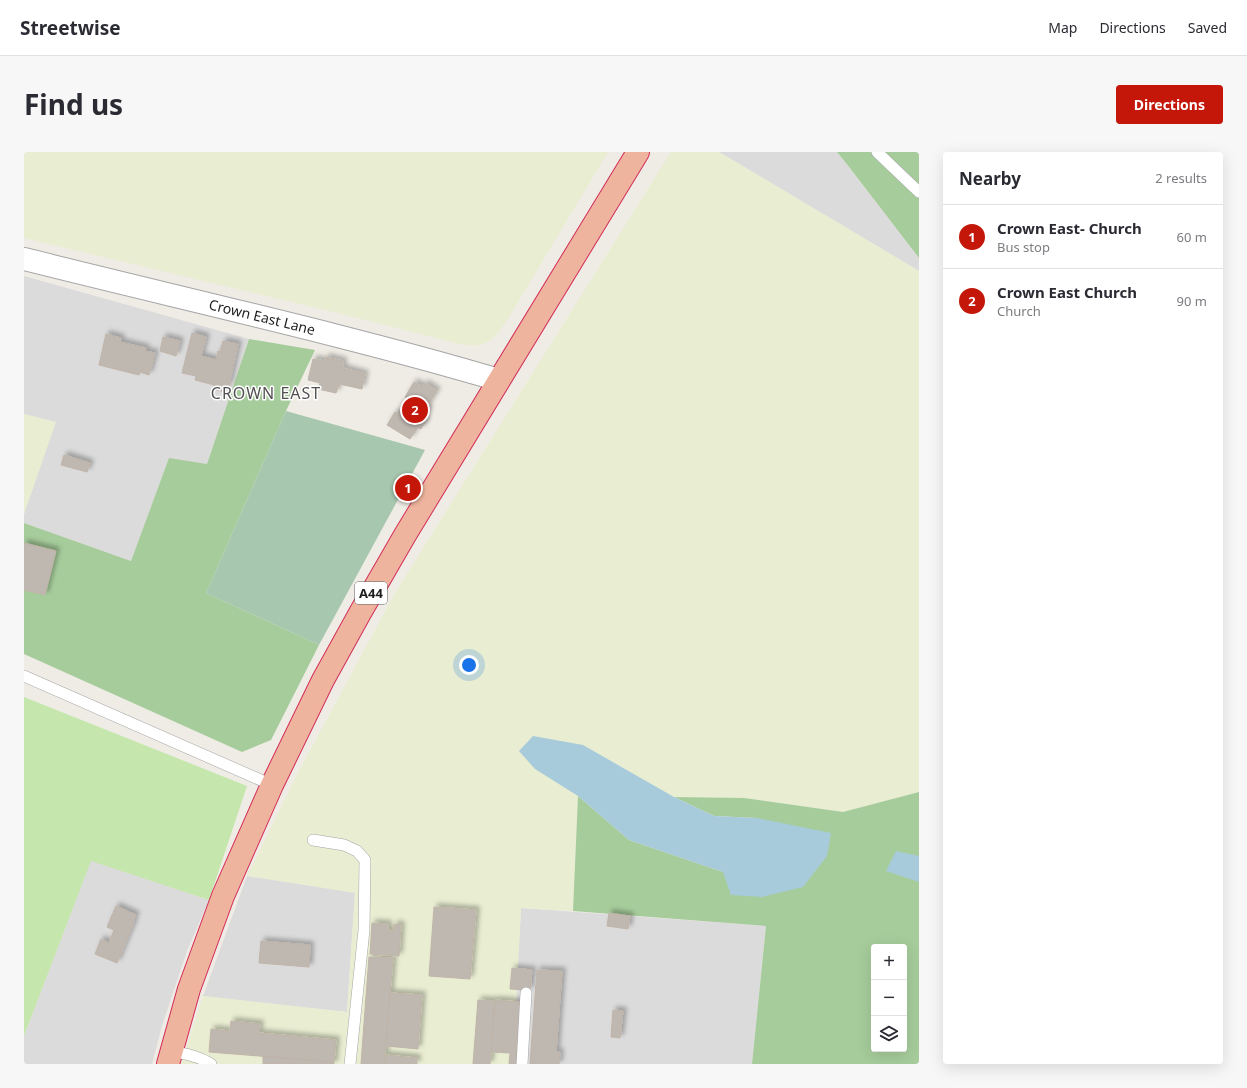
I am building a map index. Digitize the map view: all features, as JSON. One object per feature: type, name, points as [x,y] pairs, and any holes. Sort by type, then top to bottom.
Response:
[{"type":"highway","name":"A44","points":[[169,1057],[189,989],[218,909],[272,785],[324,680],[360,613],[405,535],[638,152]]},
{"type":"street","name":"Crown East Lane","points":[[24,259],[353,340],[500,380]]},
{"type":"lane","points":[[877,152],[919,192]]},
{"type":"lane","points":[[24,676],[272,785]]},
{"type":"lane","points":[[313,840],[344,845],[357,851],[365,860],[364,930],[350,1064]]},
{"type":"lane","points":[[522,1064],[526,993]]},
{"type":"lane","points":[[169,1057],[194,1056],[212,1064]]},
{"type":"shaded area","points":[[719,152],[837,152],[919,258],[919,271]]},
{"type":"shaded area","points":[[24,276],[249,339],[207,464],[169,459],[131,561],[24,523],[24,514],[55,422],[24,414]]},
{"type":"shaded area","points":[[91,860],[209,900],[187,951],[162,1026],[152,1064],[24,1064],[24,1036]]},
{"type":"shaded area","points":[[247,876],[355,892],[347,1012],[203,996]]},
{"type":"shaded area","points":[[521,908],[766,926],[752,1064],[513,1064]]},
{"type":"green space","points":[[24,152],[608,152],[506,322],[496,335],[488,342],[476,346],[459,344],[342,314],[24,238]]},
{"type":"green space","points":[[671,152],[719,152],[919,271],[919,792],[843,812],[744,798],[674,797],[583,745],[535,769],[578,796],[573,911],[521,908],[513,1064],[181,1064],[203,996],[347,1012],[355,893],[247,876],[299,771],[395,593]]},
{"type":"green space","points":[[837,152],[919,152],[919,258],[849,167]]},
{"type":"green space","points":[[249,339],[315,350],[286,411],[206,593],[319,645],[271,740],[242,752],[24,654],[24,523],[131,561],[169,458],[207,464]]},
{"type":"green space","points":[[286,411],[425,450],[319,645],[206,593]]},
{"type":"green space","points":[[24,414],[56,422],[24,514]]},
{"type":"green space","points":[[24,697],[247,786],[209,900],[91,861],[24,1036]]},
{"type":"green space","points":[[919,792],[919,1064],[752,1064],[766,926],[573,911],[578,796],[629,840],[723,872],[757,818],[714,816],[674,797],[744,798],[843,812]]},
{"type":"water","points":[[533,736],[583,745],[674,797],[714,816],[757,818],[831,833],[827,856],[803,887],[762,897],[731,895],[723,872],[629,840],[578,796],[535,769],[519,751]]},
{"type":"water","points":[[896,851],[919,856],[919,882],[886,871]]},
{"type":"building","points":[[192,333],[206,337],[201,356],[216,360],[218,351],[220,352],[223,341],[238,344],[229,385],[227,384],[225,392],[213,389],[214,385],[195,380],[196,376],[182,373]]},
{"type":"building","points":[[106,334],[121,338],[120,342],[146,348],[145,351],[155,353],[149,375],[140,372],[139,375],[99,365]]},
{"type":"building","points":[[163,337],[180,341],[176,356],[160,351]]},
{"type":"building","points":[[326,357],[343,361],[343,368],[365,374],[362,389],[339,384],[336,393],[318,389],[320,383],[308,380],[313,359],[325,361]]},
{"type":"building","points":[[414,382],[423,387],[425,383],[437,391],[427,407],[429,409],[423,419],[426,421],[421,429],[418,427],[410,439],[387,425],[395,412],[399,415],[409,399],[405,397]]},
{"type":"building","points":[[64,455],[90,463],[87,472],[61,465]]},
{"type":"building","points":[[24,543],[56,551],[45,595],[24,590]]},
{"type":"building","points":[[116,906],[136,915],[117,963],[95,954],[101,939],[109,943],[114,930],[107,927]]},
{"type":"building","points":[[434,907],[476,910],[470,979],[429,976]]},
{"type":"building","points":[[609,913],[630,916],[628,929],[607,926]]},
{"type":"building","points":[[372,923],[388,924],[388,930],[394,931],[394,924],[401,925],[399,956],[370,954]]},
{"type":"building","points":[[261,941],[310,945],[309,967],[259,963]]},
{"type":"building","points":[[369,957],[393,958],[384,1064],[361,1064]]},
{"type":"building","points":[[512,968],[532,970],[530,990],[510,989]]},
{"type":"building","points":[[537,970],[562,971],[556,1052],[560,1052],[559,1064],[530,1064]]},
{"type":"building","points":[[390,993],[422,995],[418,1049],[386,1046]]},
{"type":"building","points":[[478,1000],[495,1001],[490,1064],[473,1064]]},
{"type":"building","points":[[495,1000],[520,1002],[516,1064],[509,1064],[510,1053],[491,1052]]},
{"type":"building","points":[[613,1010],[623,1011],[620,1038],[611,1037]]},
{"type":"building","points":[[231,1021],[260,1024],[259,1033],[336,1040],[334,1062],[209,1052],[211,1029],[230,1031]]},
{"type":"building","points":[[385,1055],[417,1058],[417,1064],[384,1064]]},
{"type":"building","points":[[263,1056],[334,1062],[334,1064],[263,1064]]},
{"type":"place","name":"Crown East Church","points":[[415,410]]},
{"type":"place","name":"Crown East- Church","points":[[408,488]]},
{"type":"district","name":"CROWN EAST","points":[[266,393]]}]
